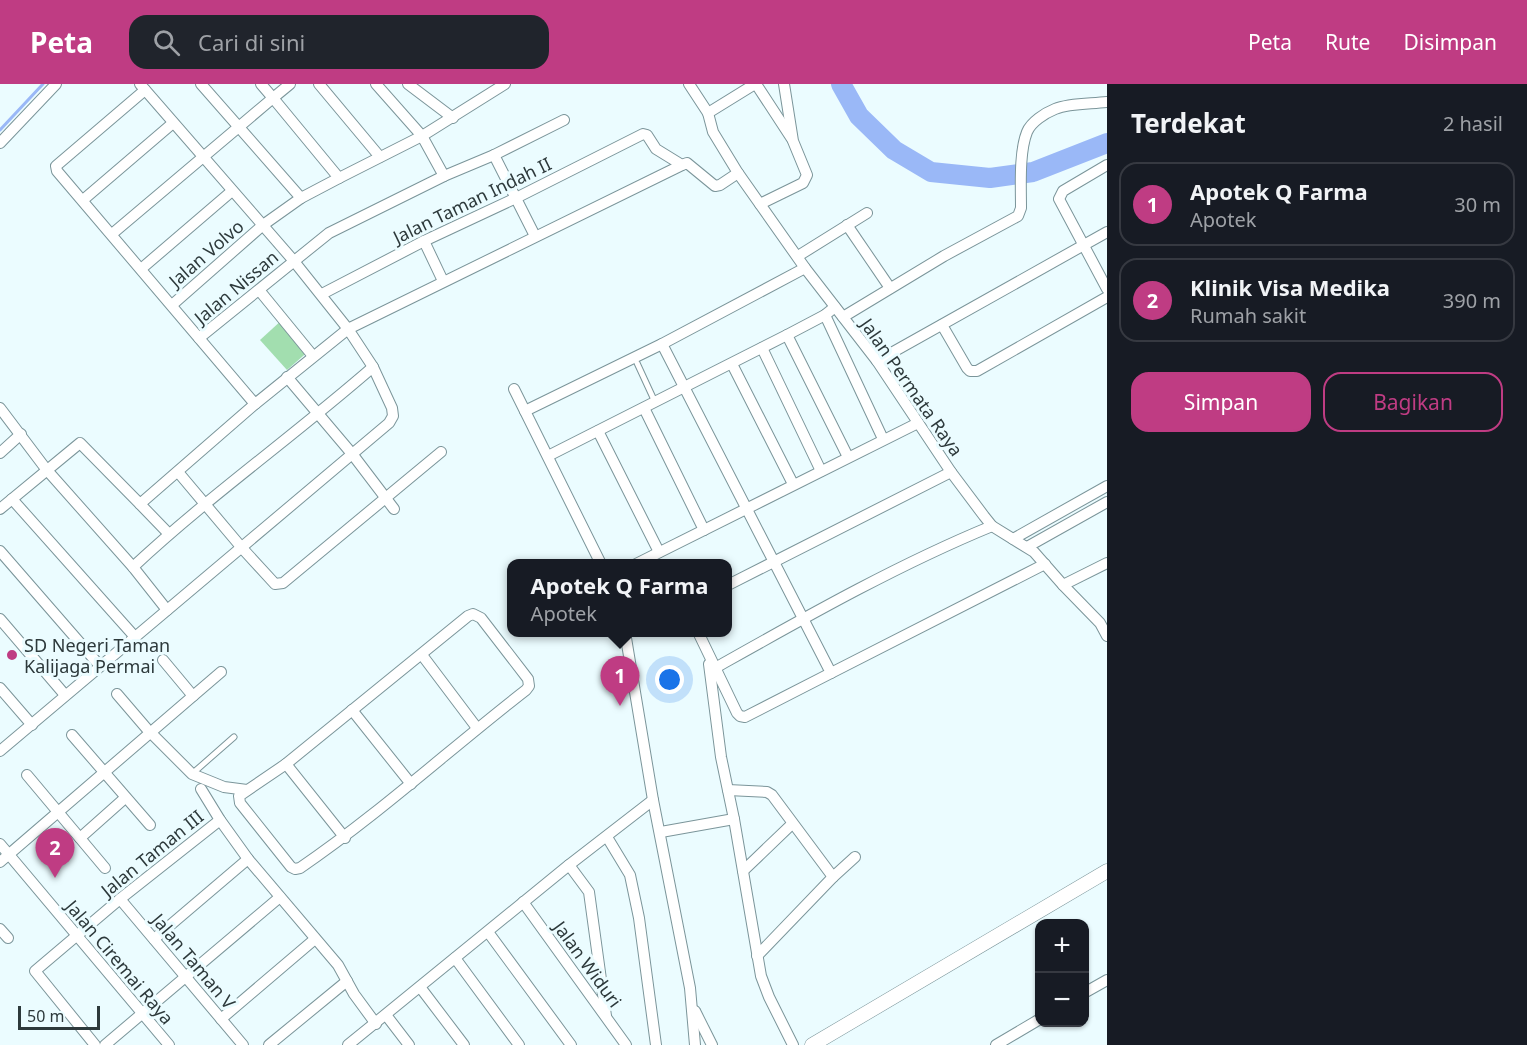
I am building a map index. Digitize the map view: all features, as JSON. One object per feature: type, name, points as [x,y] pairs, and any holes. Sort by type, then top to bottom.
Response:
[{"type":"street","points":[[0,143],[56,84]]},
{"type":"street","points":[[201,84],[301,198]]},
{"type":"street","points":[[261,84],[339,177]]},
{"type":"street","points":[[112,234],[290,84]]},
{"type":"street","points":[[319,84],[380,157]]},
{"type":"street","points":[[376,84],[422,136],[444,176]]},
{"type":"street","points":[[408,84],[453,118]]},
{"type":"street","name":"Jalan Volvo","points":[[172,305],[262,225],[301,198],[422,136],[506,84]]},
{"type":"street","name":"Jalan Permata Raya","points":[[689,84],[708,113],[713,132],[738,173],[805,268],[877,361],[951,472],[732,583]]},
{"type":"street","points":[[708,113],[756,84],[793,141],[807,174],[806,181],[760,204]]},
{"type":"street","points":[[784,84],[793,141]]},
{"type":"street","points":[[0,752],[353,455],[389,423],[393,416],[392,408],[373,367],[322,294],[142,87],[57,166],[57,171],[255,404]]},
{"type":"street","points":[[843,318],[890,288],[1018,216],[1027,131],[1044,114],[1057,108],[1107,102]]},
{"type":"street","name":"Jalan Nissan","points":[[199,338],[329,233],[564,120]]},
{"type":"street","points":[[83,201],[173,123]]},
{"type":"street","name":"Jalan Taman Indah II","points":[[322,294],[637,136],[646,135],[656,149],[682,165]]},
{"type":"street","points":[[494,155],[535,236]]},
{"type":"street","points":[[140,504],[287,377],[348,329],[687,163],[715,186],[738,173]]},
{"type":"street","points":[[1107,165],[1063,191],[1059,202],[1107,289]]},
{"type":"street","points":[[141,269],[232,191]]},
{"type":"street","points":[[798,256],[867,213]]},
{"type":"street","points":[[847,225],[890,288]]},
{"type":"street","points":[[877,361],[1107,232]]},
{"type":"street","points":[[424,241],[443,281]]},
{"type":"street","points":[[525,411],[662,344],[805,268]]},
{"type":"street","points":[[259,290],[314,356]]},
{"type":"street","points":[[942,325],[967,368],[970,371],[977,371],[1107,297]]},
{"type":"street","points":[[548,456],[732,364],[825,315],[835,307]]},
{"type":"street","points":[[825,315],[883,439]]},
{"type":"street","points":[[787,335],[848,457]]},
{"type":"street","points":[[662,344],[831,673]]},
{"type":"street","points":[[762,348],[821,471]]},
{"type":"street","points":[[732,364],[793,484]]},
{"type":"street","points":[[133,567],[205,503],[320,414],[373,367]]},
{"type":"street","points":[[287,377],[320,414],[394,508]]},
{"type":"street","points":[[514,388],[599,559]]},
{"type":"street","points":[[0,408],[46,469],[133,567],[167,610]]},
{"type":"street","points":[[644,408],[704,530]]},
{"type":"street","points":[[646,559],[918,423]]},
{"type":"street","points":[[598,431],[659,552]]},
{"type":"street","points":[[0,453],[21,434]]},
{"type":"street","points":[[0,509],[46,469],[77,445],[83,444],[168,534]]},
{"type":"street","points":[[178,472],[275,584],[283,583],[441,452]]},
{"type":"street","points":[[951,472],[992,526],[1027,547],[1063,585],[1103,620],[1107,636]]},
{"type":"street","points":[[1013,538],[1107,486]]},
{"type":"street","points":[[12,499],[135,637]]},
{"type":"street","points":[[1027,547],[1107,502]]},
{"type":"street","points":[[715,668],[803,619],[950,544],[992,526]]},
{"type":"street","points":[[0,551],[100,666]]},
{"type":"street","points":[[1063,585],[1107,563]]},
{"type":"street","points":[[700,637],[737,713],[745,717],[1045,564]]},
{"type":"street","points":[[477,614],[529,683],[526,690],[345,837],[300,868],[295,869],[240,803],[239,796],[286,764],[352,710],[468,616],[477,614]]},
{"type":"street","points":[[0,619],[65,695]]},
{"type":"street","points":[[628,637],[654,800],[692,1005],[695,1045]]},
{"type":"street","points":[[708,654],[721,757],[761,976],[793,1045]]},
{"type":"street","points":[[422,655],[477,728]]},
{"type":"street","points":[[163,660],[193,696]]},
{"type":"street","points":[[4,859],[58,813],[103,770],[151,733],[221,672]]},
{"type":"street","points":[[0,688],[32,725]]},
{"type":"street","points":[[117,694],[151,733],[192,774],[224,788],[247,790]]},
{"type":"street","points":[[352,710],[411,784]]},
{"type":"street","points":[[72,735],[150,825]]},
{"type":"street","points":[[286,764],[345,837]]},
{"type":"street","points":[[27,775],[105,868]]},
{"type":"street","points":[[201,789],[220,820],[249,859],[338,965],[354,994],[376,1024]]},
{"type":"street","points":[[728,790],[770,793],[833,877]]},
{"type":"street","points":[[80,838],[125,798]]},
{"type":"street","points":[[351,1044],[523,902],[654,800]]},
{"type":"street","points":[[661,832],[734,819]]},
{"type":"street","name":"Jalan Taman III","points":[[95,1045],[35,973],[120,899],[220,820]]},
{"type":"street","points":[[743,871],[792,824]]},
{"type":"street","points":[[607,837],[630,875],[639,918],[656,1045]]},
{"type":"street","name":"Jalan Ciremai Raya","points":[[0,844],[4,859],[78,935],[169,1045]]},
{"type":"street","points":[[757,956],[855,857]]},
{"type":"street","points":[[154,939],[249,859]]},
{"type":"street","points":[[569,865],[589,892],[607,1019]]},
{"type":"street","points":[[812,1045],[1107,871]]},
{"type":"street","points":[[105,1045],[280,897]]},
{"type":"street","name":"Jalan Taman V","points":[[120,899],[243,1045]]},
{"type":"street","name":"Jalan Widuri","points":[[523,902],[626,1045]]},
{"type":"street","points":[[488,932],[571,1045]]},
{"type":"street","points":[[221,1019],[315,939]]},
{"type":"street","points":[[455,958],[519,1045]]},
{"type":"street","points":[[1089,990],[1107,980]]},
{"type":"street","points":[[269,1045],[347,981]]},
{"type":"street","points":[[420,987],[464,1045]]},
{"type":"street","points":[[692,1005],[712,1045]]},
{"type":"street","points":[[386,1015],[409,1045]]},
{"type":"street","points":[[1001,1044],[1035,1022]]},
{"type":"lane","points":[[637,363],[655,402]]},
{"type":"lane","points":[[192,774],[234,736]]},
{"type":"green space","points":[[283,319],[311,349],[287,370],[260,340]]},
{"type":"waterway","points":[[0,130],[43,84]]},
{"type":"waterway","points":[[841,84],[859,116],[894,150],[931,172],[990,178],[1033,172],[1107,143]]},
{"type":"place","name":"SD Negeri Taman Kalijaga Permai","points":[[12,655]]},
{"type":"place","name":"Apotek Q Farma","points":[[620,706]]},
{"type":"place","name":"Klinik Visa Medika","points":[[55,878]]}]
